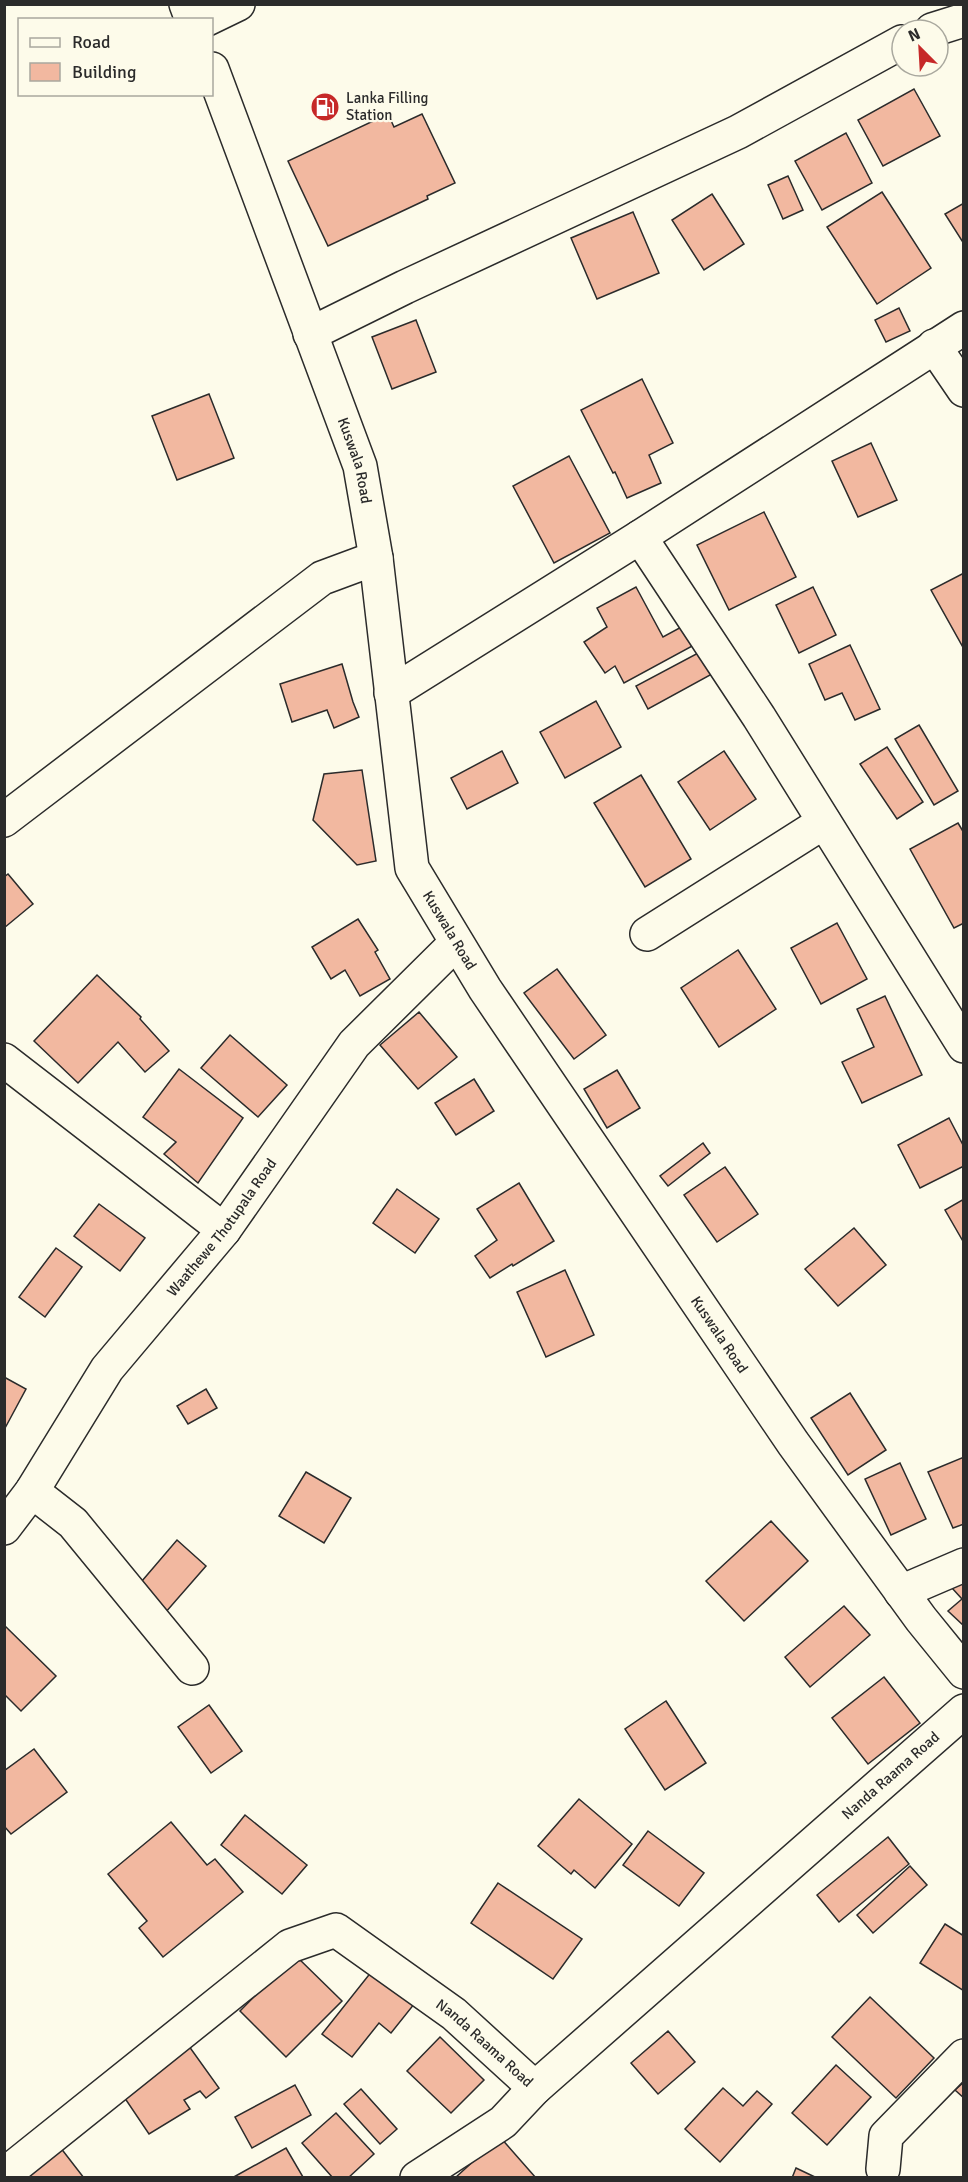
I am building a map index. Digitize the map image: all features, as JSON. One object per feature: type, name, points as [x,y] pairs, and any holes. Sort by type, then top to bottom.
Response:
[{"type":"street","points":[[209,18],[238,4]]},
{"type":"street","points":[[310,334],[405,287],[738,132],[890,49]]},
{"type":"street","name":"Kuswala Road","points":[[213,72],[360,466],[376,558],[412,868],[456,943],[530,1055],[793,1443],[901,1592],[963,1672]]},
{"type":"street","points":[[392,693],[640,537],[963,328]]},
{"type":"street","points":[[934,346],[963,390]]},
{"type":"street","points":[[640,537],[759,717],[963,1046]]},
{"type":"street","points":[[4,820],[322,578],[376,558]]},
{"type":"street","points":[[647,934],[824,822]]},
{"type":"street","name":"Waathewe Thotupala Road","points":[[4,1528],[32,1491],[107,1369],[224,1230],[354,1044],[456,943]]},
{"type":"street","points":[[4,1060],[224,1230]]},
{"type":"street","points":[[32,1491],[73,1523],[192,1668]]},
{"type":"street","points":[[901,1592],[963,1565]]},
{"type":"street","name":"Nanda Raama Road","points":[[4,2175],[290,1946],[336,1930],[454,2014],[535,2088],[963,1712]]},
{"type":"street","points":[[883,2169],[886,2136],[963,2056]]},
{"type":"street","points":[[417,2178],[503,2122],[535,2088]]},
{"type":"building","points":[[914,89],[940,136],[883,166],[858,120]]},
{"type":"building","points":[[388,114],[394,127],[422,114],[455,183],[427,196],[428,199],[328,246],[288,161]]},
{"type":"building","points":[[846,133],[872,183],[822,210],[795,161]]},
{"type":"building","points":[[788,176],[803,210],[783,219],[768,185]]},
{"type":"building","points":[[882,192],[931,268],[877,304],[827,227]]},
{"type":"building","points":[[712,194],[744,244],[704,270],[672,220]]},
{"type":"building","points":[[964,203],[964,244],[945,214]]},
{"type":"building","points":[[633,212],[659,273],[597,299],[571,238]]},
{"type":"building","points":[[899,308],[910,331],[886,342],[875,320]]},
{"type":"building","points":[[416,320],[436,372],[392,389],[372,337]]},
{"type":"building","points":[[642,379],[673,443],[649,455],[661,483],[627,498],[581,410]]},
{"type":"building","points":[[209,394],[234,458],[177,480],[152,416]]},
{"type":"building","points":[[871,443],[897,500],[858,517],[832,461]]},
{"type":"building","points":[[569,456],[610,533],[554,563],[513,486]]},
{"type":"building","points":[[764,512],[796,577],[729,610],[697,545]]},
{"type":"building","points":[[964,573],[964,649],[931,590]]},
{"type":"building","points":[[636,587],[663,637],[685,625],[696,644],[624,683],[615,666],[605,673],[584,642],[607,627],[597,608]]},
{"type":"building","points":[[813,587],[836,635],[799,653],[776,605]]},
{"type":"building","points":[[850,645],[880,709],[855,720],[842,693],[825,700],[809,664]]},
{"type":"building","points":[[700,652],[712,674],[648,709],[636,686]]},
{"type":"building","points":[[342,664],[359,717],[334,728],[327,710],[292,722],[280,684]]},
{"type":"building","points":[[596,701],[621,747],[565,778],[540,732]]},
{"type":"building","points":[[919,725],[958,791],[934,805],[895,739]]},
{"type":"building","points":[[887,747],[923,802],[897,819],[860,764]]},
{"type":"building","points":[[502,751],[518,783],[467,809],[451,778]]},
{"type":"building","points":[[724,751],[756,799],[710,830],[678,782]]},
{"type":"building","points":[[362,770],[376,861],[357,865],[313,820],[324,774]]},
{"type":"building","points":[[641,775],[691,859],[645,887],[594,803]]},
{"type":"building","points":[[958,823],[964,833],[964,923],[954,928],[910,849]]},
{"type":"building","points":[[8,874],[33,904],[4,928],[4,877]]},
{"type":"building","points":[[358,919],[378,950],[375,952],[390,979],[360,996],[345,970],[331,979],[312,947]]},
{"type":"building","points":[[837,923],[867,979],[821,1004],[791,948]]},
{"type":"building","points":[[738,950],[776,1009],[719,1047],[681,988]]},
{"type":"building","points":[[557,969],[606,1035],[574,1059],[524,993]]},
{"type":"building","points":[[97,975],[141,1017],[140,1019],[169,1051],[145,1072],[118,1042],[78,1083],[34,1041]]},
{"type":"building","points":[[885,996],[922,1075],[862,1103],[842,1062],[874,1047],[857,1009]]},
{"type":"building","points":[[419,1012],[457,1057],[418,1089],[380,1045]]},
{"type":"building","points":[[230,1035],[287,1085],[258,1117],[201,1068]]},
{"type":"building","points":[[179,1069],[243,1118],[198,1183],[164,1154],[176,1142],[143,1117]]},
{"type":"building","points":[[617,1070],[640,1108],[607,1128],[584,1089]]},
{"type":"building","points":[[474,1079],[494,1111],[456,1135],[435,1103]]},
{"type":"building","points":[[949,1118],[964,1147],[964,1166],[920,1188],[898,1145]]},
{"type":"building","points":[[703,1143],[710,1153],[668,1186],[660,1176]]},
{"type":"building","points":[[725,1167],[758,1214],[717,1242],[684,1195]]},
{"type":"building","points":[[519,1183],[554,1241],[490,1278],[475,1256],[497,1240],[477,1209]]},
{"type":"building","points":[[397,1189],[439,1219],[415,1253],[373,1223]]},
{"type":"building","points":[[964,1199],[964,1243],[945,1210]]},
{"type":"building","points":[[99,1204],[145,1238],[120,1271],[74,1236]]},
{"type":"building","points":[[854,1228],[886,1265],[838,1306],[805,1269]]},
{"type":"building","points":[[56,1248],[82,1267],[45,1317],[19,1297]]},
{"type":"building","points":[[565,1270],[594,1335],[546,1357],[517,1292]]},
{"type":"building","points":[[4,1377],[26,1389],[4,1430]]},
{"type":"building","points":[[206,1389],[217,1408],[188,1424],[177,1406]]},
{"type":"building","points":[[850,1393],[886,1450],[848,1475],[811,1418]]},
{"type":"building","points":[[964,1457],[964,1524],[953,1528],[928,1472]]},
{"type":"building","points":[[900,1463],[926,1519],[891,1535],[865,1479]]},
{"type":"building","points":[[306,1472],[351,1498],[324,1543],[279,1516]]},
{"type":"building","points":[[771,1521],[808,1561],[744,1621],[706,1581]]},
{"type":"building","points":[[177,1540],[206,1566],[165,1613],[136,1588]]},
{"type":"building","points":[[964,1582],[964,1626],[948,1611],[962,1599],[952,1588]]},
{"type":"building","points":[[844,1606],[870,1635],[810,1687],[785,1657]]},
{"type":"building","points":[[4,1625],[56,1676],[21,1711],[4,1694]]},
{"type":"building","points":[[884,1677],[920,1723],[868,1764],[832,1718]]},
{"type":"building","points":[[666,1701],[706,1763],[665,1790],[625,1729]]},
{"type":"building","points":[[209,1705],[242,1751],[211,1773],[178,1727]]},
{"type":"building","points":[[34,1749],[67,1792],[11,1834],[4,1826],[4,1771]]},
{"type":"building","points":[[579,1799],[632,1844],[595,1888],[574,1870],[571,1874],[538,1846]]},
{"type":"building","points":[[245,1815],[307,1865],[282,1894],[221,1845]]},
{"type":"building","points":[[171,1822],[207,1865],[215,1859],[243,1892],[163,1957],[139,1928],[147,1921],[108,1874]]},
{"type":"building","points":[[648,1831],[704,1873],[679,1906],[623,1865]]},
{"type":"building","points":[[888,1837],[909,1864],[839,1922],[817,1895]]},
{"type":"building","points":[[910,1866],[927,1885],[873,1933],[857,1915]]},
{"type":"building","points":[[498,1883],[582,1939],[553,1979],[471,1923]]},
{"type":"building","points":[[945,1924],[964,1936],[964,1991],[920,1963]]},
{"type":"building","points":[[295,1955],[342,2001],[286,2057],[240,2011]]},
{"type":"building","points":[[372,1971],[415,2003],[391,2033],[379,2023],[352,2057],[322,2034]]},
{"type":"building","points":[[870,1997],[934,2058],[896,2098],[832,2037]]},
{"type":"building","points":[[668,2031],[695,2062],[658,2094],[631,2063]]},
{"type":"building","points":[[440,2037],[484,2080],[451,2113],[407,2071]]},
{"type":"building","points":[[186,2042],[219,2088],[206,2098],[200,2091],[184,2100],[190,2109],[149,2134],[118,2088]]},
{"type":"building","points":[[836,2065],[871,2097],[827,2145],[792,2113]]},
{"type":"building","points":[[964,2082],[964,2098],[955,2090]]},
{"type":"building","points":[[295,2085],[311,2115],[252,2148],[235,2117]]},
{"type":"building","points":[[723,2088],[743,2106],[757,2091],[772,2104],[720,2162],[685,2129]]},
{"type":"building","points":[[361,2089],[397,2129],[380,2144],[344,2104]]},
{"type":"building","points":[[336,2113],[374,2154],[348,2178],[333,2178],[302,2143]]},
{"type":"building","points":[[500,2137],[536,2178],[455,2178]]},
{"type":"building","points":[[60,2147],[84,2178],[20,2178]]},
{"type":"building","points":[[286,2148],[303,2177],[232,2178]]},
{"type":"building","points":[[796,2168],[817,2178],[792,2178]]},
{"type":"place","name":"Lanka Filling Station","points":[[325,107]]}]
